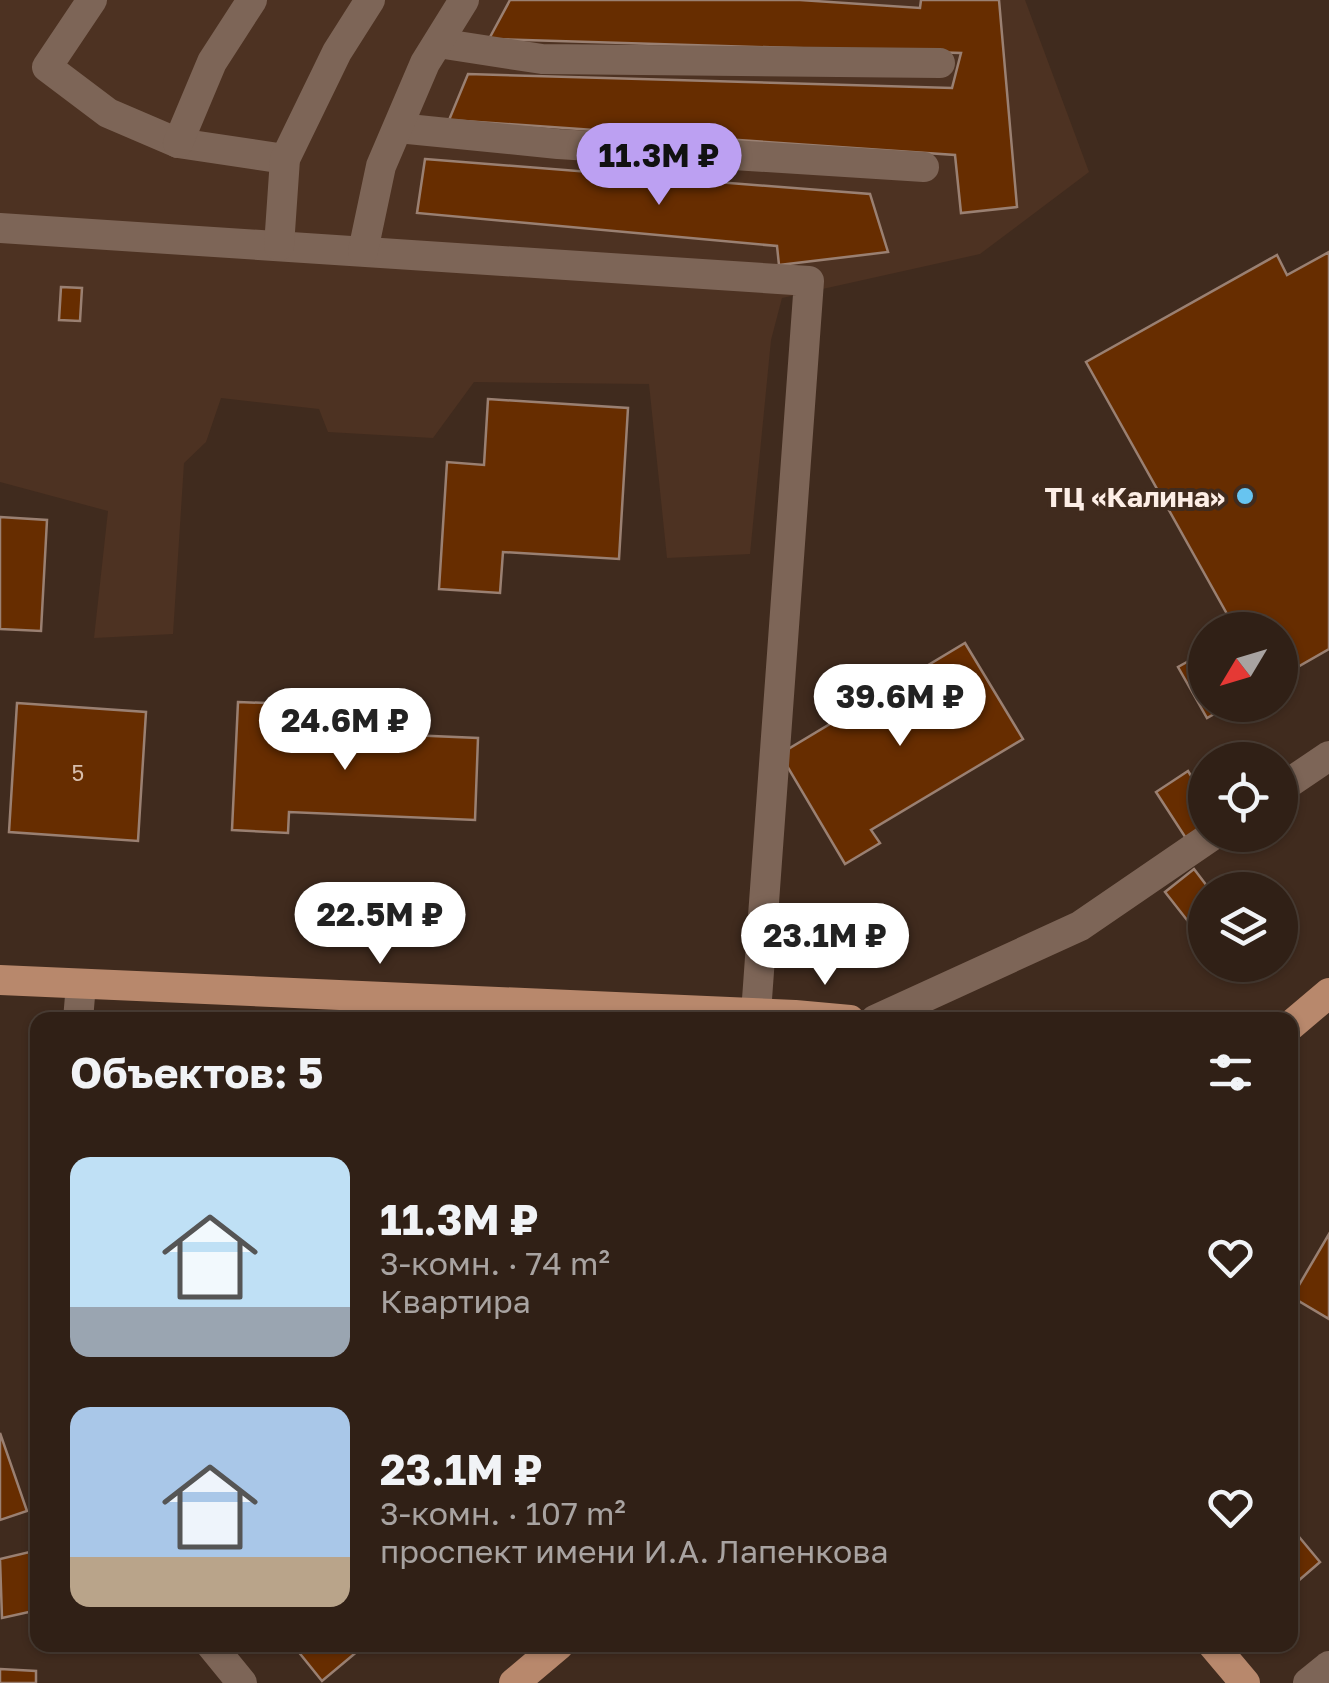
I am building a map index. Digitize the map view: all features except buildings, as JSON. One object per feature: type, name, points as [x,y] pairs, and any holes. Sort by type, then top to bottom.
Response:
[{"type":"main road","points":[[0,980],[711,1012]]},
{"type":"main road","points":[[1298,1020],[1327,997]]},
{"type":"main road","points":[[514,1683],[551,1652]]},
{"type":"main road","points":[[1220,1652],[1246,1683]]},
{"type":"street","points":[[92,0],[47,67],[108,113],[178,143],[285,159]]},
{"type":"street","points":[[178,143],[212,62],[252,0]]},
{"type":"street","points":[[280,246],[285,159],[338,52],[370,0]]},
{"type":"street","points":[[363,251],[382,166],[438,43],[464,0]]},
{"type":"street","points":[[438,43],[542,59],[940,63]]},
{"type":"street","points":[[398,128],[558,144],[924,167]]},
{"type":"street","points":[[0,228],[809,281],[756,1012]]},
{"type":"street","points":[[1298,777],[1329,756]]},
{"type":"street","points":[[892,1012],[1080,926],[1188,852]]},
{"type":"street","points":[[79,1012],[81,984]]},
{"type":"street","points":[[218,1652],[242,1683]]},
{"type":"street","points":[[1308,1683],[1329,1666]]},
{"type":"shaded area","points":[[0,0],[1025,0],[1089,172],[980,254],[782,298],[771,340],[750,554],[667,558],[649,384],[474,382],[433,438],[328,432],[319,409],[221,398],[206,442],[184,463],[173,634],[94,638],[108,511],[0,482]]},
{"type":"place","name":"ТЦ «Калина»","points":[[1245,496]]}]
